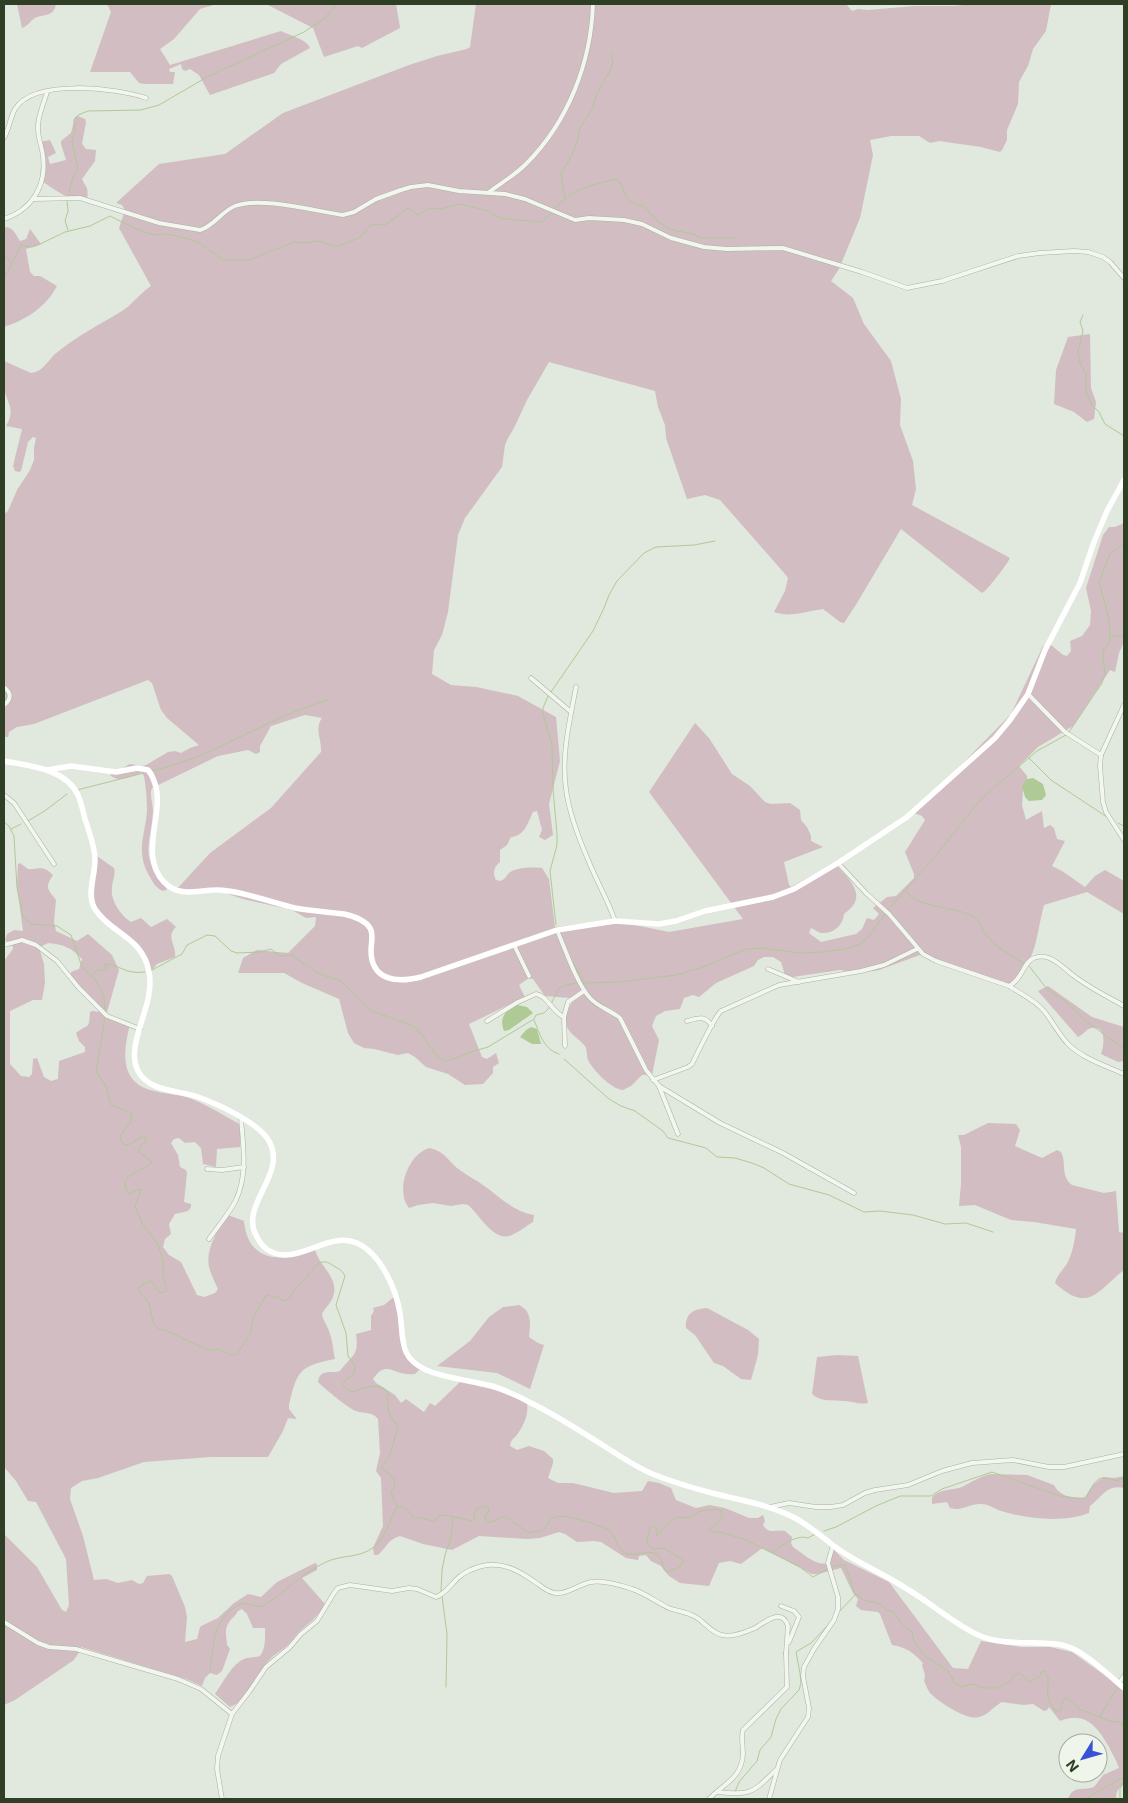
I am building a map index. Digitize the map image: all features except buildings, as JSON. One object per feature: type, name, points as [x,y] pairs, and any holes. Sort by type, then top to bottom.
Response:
[{"type":"main road","points":[[47,770],[71,766],[116,772],[137,768],[148,770],[155,783],[158,798],[152,851],[153,862],[159,876],[170,887],[182,892],[225,891],[297,908],[358,918],[371,929],[373,937],[372,961],[376,970],[384,976],[395,980],[421,977],[557,930],[615,921],[659,924],[676,921],[705,911],[773,897],[794,888],[838,863],[907,818],[995,738],[1028,694],[1045,650],[1080,583],[1107,511],[1124,480]]},
{"type":"main road","points":[[4,761],[47,770],[65,779],[73,786],[79,798],[95,855],[91,895],[94,906],[106,920],[133,942],[149,969],[149,995],[134,1050],[136,1067],[142,1077],[158,1087],[202,1098],[241,1118],[263,1133],[270,1143],[274,1162],[270,1177],[256,1204],[252,1217],[253,1230],[259,1242],[267,1250],[280,1254],[293,1254],[334,1240],[354,1242],[363,1246],[372,1254],[387,1278],[398,1302],[402,1341],[405,1350],[410,1359],[420,1368],[438,1375],[507,1391],[534,1404],[652,1474],[706,1492],[768,1507],[793,1517],[860,1563],[911,1590],[973,1632],[990,1640],[1060,1645],[1072,1648],[1122,1685]]},
{"type":"street","points":[[489,192],[518,171],[540,150],[554,132],[580,76],[592,22],[593,4]]},
{"type":"street","points":[[4,138],[15,109],[27,98],[47,92],[76,87],[96,88],[135,94],[146,98]]},
{"type":"street","points":[[4,219],[18,212],[34,200],[39,188],[44,168],[38,129],[47,92]]},
{"type":"street","points":[[34,200],[80,198],[159,223],[200,230],[226,211],[245,204],[279,205],[343,215],[411,187],[428,185],[459,191],[489,192],[525,199],[575,220],[589,218],[618,219],[634,222],[671,238],[704,247],[792,250],[907,288],[942,281],[1018,256],[1074,251],[1095,253],[1103,256],[1124,278]]},
{"type":"street","points":[[531,678],[571,712]]},
{"type":"street","points":[[4,687],[10,697],[4,705]]},
{"type":"street","points":[[576,687],[565,755],[566,788],[570,809],[588,861],[609,902],[615,921]]},
{"type":"street","points":[[1028,694],[1065,732],[1101,755]]},
{"type":"street","points":[[1124,705],[1101,755],[1103,802],[1110,821],[1124,840]]},
{"type":"street","points":[[4,795],[14,803],[54,864]]},
{"type":"street","points":[[838,863],[889,914],[917,949],[928,958],[1009,986],[1033,1001],[1043,1010],[1061,1037],[1071,1047],[1089,1058],[1124,1074]]},
{"type":"street","points":[[557,930],[583,988],[597,1004],[620,1018],[632,1044],[653,1080],[659,1086],[720,1123],[783,1153],[854,1193]]},
{"type":"street","points":[[4,945],[22,940],[36,945],[51,955],[79,988],[107,1016],[140,1029]]},
{"type":"street","points":[[514,944],[529,976]]},
{"type":"street","points":[[653,1080],[688,1068],[692,1064],[716,1017],[722,1011],[779,985],[861,971],[884,964],[917,949]]},
{"type":"street","points":[[1009,986],[1019,979],[1032,958],[1043,956],[1061,965],[1075,977],[1124,1006]]},
{"type":"street","points":[[768,969],[799,982]]},
{"type":"street","points":[[565,1046],[564,1017],[568,1002],[583,988]]},
{"type":"street","points":[[487,1021],[518,1002],[536,994],[542,995],[559,1015],[564,1017]]},
{"type":"street","points":[[687,1021],[706,1018],[712,1026]]},
{"type":"street","points":[[659,1086],[678,1134]]},
{"type":"street","points":[[209,1239],[236,1199],[241,1183],[244,1167],[241,1118]]},
{"type":"street","points":[[207,1169],[222,1170],[244,1167]]},
{"type":"street","points":[[768,1507],[789,1503],[816,1507],[843,1505],[870,1491],[908,1485],[942,1471],[972,1463],[1013,1460],[1049,1467],[1064,1467],[1124,1454]]},
{"type":"street","points":[[769,1799],[780,1760],[808,1717],[809,1708],[803,1676],[804,1667],[834,1620],[838,1609],[838,1597],[828,1568],[828,1557],[833,1545]]},
{"type":"street","points":[[222,1799],[217,1769],[218,1756],[232,1714],[250,1692],[266,1667],[322,1616],[338,1588],[350,1585],[392,1591],[417,1589],[436,1597],[440,1596],[469,1570],[492,1564],[515,1570],[556,1594],[591,1582],[602,1582],[631,1588],[671,1609],[694,1616],[716,1633],[722,1635],[730,1636],[745,1632],[773,1617],[781,1617],[787,1622],[787,1687],[743,1730],[742,1761],[738,1771],[732,1780],[709,1799]]},
{"type":"street","points":[[781,1606],[794,1611],[799,1617],[786,1654]]},
{"type":"street","points":[[4,1622],[38,1644],[49,1647],[76,1649],[178,1679],[201,1689],[232,1714]]},
{"type":"street","points":[[1122,1685],[1124,1676]]},
{"type":"street","points":[[717,1792],[746,1794],[762,1785],[777,1770]]},
{"type":"shaded area","points":[[17,4],[56,4],[51,13],[35,18],[22,28]]},
{"type":"shaded area","points":[[107,4],[217,4],[200,9],[174,39],[160,49],[170,65],[281,31],[301,40],[310,48],[281,64],[274,73],[210,95],[199,75],[190,69],[185,71],[182,69],[181,64],[169,69],[170,72],[175,72],[173,84],[139,83],[130,72],[90,72],[111,12]]},
{"type":"shaded area","points":[[266,4],[396,4],[400,28],[362,48],[358,46],[324,57],[313,28]]},
{"type":"shaded area","points":[[476,4],[846,4],[852,11],[858,9],[868,10],[914,6],[1051,4],[1046,31],[1033,49],[1028,66],[1019,82],[1018,104],[1007,130],[1007,140],[1000,152],[981,147],[939,141],[930,143],[919,136],[891,136],[870,140],[873,155],[860,218],[839,269],[831,281],[853,298],[864,324],[891,361],[901,399],[900,425],[913,461],[916,489],[912,505],[1010,558],[993,582],[982,593],[901,529],[844,623],[823,609],[792,614],[774,612],[785,591],[788,578],[720,500],[705,495],[687,499],[666,438],[665,425],[658,407],[655,391],[549,362],[508,438],[505,445],[502,467],[465,518],[458,535],[448,612],[442,635],[434,650],[432,674],[451,685],[476,687],[518,696],[556,717],[560,761],[549,804],[553,835],[545,840],[539,837],[542,830],[537,811],[533,812],[523,831],[511,837],[507,845],[500,850],[500,862],[494,872],[496,880],[502,880],[512,871],[542,868],[549,879],[555,927],[610,920],[669,932],[743,919],[649,792],[695,723],[709,738],[732,774],[750,786],[765,802],[771,804],[790,803],[800,810],[801,820],[807,827],[811,841],[823,847],[784,862],[789,885],[791,887],[834,863],[851,881],[856,894],[856,901],[844,914],[839,926],[833,931],[825,933],[811,928],[809,933],[821,942],[856,934],[862,929],[867,918],[874,920],[879,914],[873,908],[887,897],[896,896],[914,878],[905,852],[925,820],[922,816],[914,813],[1011,714],[1043,646],[1051,645],[1067,656],[1071,651],[1070,641],[1082,636],[1090,625],[1091,611],[1086,588],[1103,535],[1109,527],[1115,527],[1124,523],[1124,642],[1119,653],[1115,672],[1110,670],[1073,726],[1038,747],[1019,766],[1027,776],[1022,805],[1026,820],[1042,811],[1044,828],[1050,825],[1054,828],[1057,839],[1065,841],[1052,866],[1085,887],[1095,876],[1105,870],[1124,881],[1124,914],[1087,892],[1044,905],[1031,957],[1019,975],[1010,984],[960,971],[920,955],[879,970],[857,973],[840,970],[786,978],[781,962],[773,957],[764,957],[758,960],[754,966],[716,983],[699,997],[693,995],[684,998],[680,1009],[665,1011],[656,1016],[652,1026],[659,1040],[652,1075],[642,1075],[631,1086],[623,1090],[613,1087],[598,1073],[590,1064],[582,1042],[567,1028],[566,1015],[572,1002],[570,998],[545,996],[533,979],[529,978],[519,985],[525,997],[469,1024],[482,1057],[487,1059],[496,1053],[499,1063],[493,1067],[493,1073],[483,1084],[465,1085],[448,1074],[426,1067],[408,1053],[398,1055],[364,1048],[354,1043],[348,1033],[339,999],[284,973],[238,973],[243,958],[257,950],[288,953],[315,926],[316,917],[306,918],[292,910],[225,893],[176,893],[176,890],[210,853],[271,808],[321,752],[318,730],[322,718],[305,715],[271,726],[260,746],[260,752],[256,754],[248,750],[218,756],[152,788],[153,811],[148,851],[153,867],[168,886],[163,891],[152,881],[143,860],[142,844],[147,811],[144,776],[142,773],[117,779],[110,775],[130,764],[146,765],[168,752],[175,751],[181,753],[199,745],[167,718],[161,710],[152,683],[148,680],[34,724],[17,727],[9,732],[8,737],[5,737],[4,514],[8,511],[17,490],[30,470],[34,460],[36,438],[33,437],[28,442],[21,471],[15,471],[13,466],[22,429],[6,426],[10,410],[4,385],[4,361],[31,373],[38,371],[54,355],[79,337],[122,311],[151,286],[119,228],[125,210],[122,205],[116,203],[159,164],[225,154],[283,113],[409,65],[467,49],[470,47]]},
{"type":"shaded area","points":[[78,116],[85,119],[86,122],[82,144],[86,149],[96,150],[95,161],[82,179],[87,190],[87,200],[69,197],[40,180],[42,159],[39,142],[50,140],[56,153],[48,157],[50,164],[66,160],[61,141],[71,133],[75,117]]},
{"type":"shaded area","points":[[4,227],[12,230],[20,241],[26,239],[30,229],[41,244],[26,249],[30,272],[34,276],[40,276],[57,286],[35,312],[20,321],[4,327]]},
{"type":"shaded area","points":[[1090,334],[1091,388],[1096,402],[1094,419],[1087,422],[1074,412],[1054,404],[1056,370],[1068,337]]},
{"type":"shaded area","points":[[1033,778],[1043,784],[1046,795],[1042,800],[1029,801],[1025,797],[1022,786],[1027,779]]},
{"type":"shaded area","points":[[97,856],[114,868],[113,898],[120,912],[127,919],[131,922],[141,918],[151,927],[167,919],[176,927],[171,934],[175,957],[157,964],[148,975],[143,958],[138,950],[103,919],[96,906],[94,895]]},
{"type":"shaded area","points":[[20,863],[28,869],[44,869],[53,875],[48,888],[56,900],[54,922],[56,931],[77,941],[88,934],[112,955],[119,970],[106,1016],[130,1024],[125,1053],[128,1071],[133,1079],[150,1090],[192,1099],[241,1125],[240,1147],[217,1149],[216,1167],[203,1164],[201,1148],[195,1142],[185,1143],[179,1138],[174,1139],[171,1143],[178,1155],[180,1167],[186,1170],[187,1173],[184,1202],[191,1204],[191,1207],[188,1211],[175,1214],[169,1224],[171,1234],[165,1239],[163,1247],[169,1255],[181,1262],[197,1295],[204,1297],[215,1293],[218,1289],[208,1260],[211,1246],[225,1214],[244,1221],[247,1235],[252,1245],[260,1252],[269,1256],[291,1257],[315,1249],[334,1284],[333,1297],[322,1314],[331,1337],[335,1359],[314,1364],[302,1371],[295,1384],[289,1405],[289,1409],[296,1419],[288,1418],[268,1457],[211,1457],[144,1462],[98,1478],[82,1481],[71,1488],[70,1499],[83,1536],[94,1580],[106,1579],[118,1583],[132,1580],[139,1584],[143,1583],[147,1576],[169,1574],[172,1576],[185,1607],[187,1617],[185,1642],[197,1639],[200,1627],[218,1618],[234,1603],[248,1594],[261,1597],[277,1582],[315,1563],[317,1564],[317,1570],[302,1578],[325,1604],[322,1609],[288,1645],[270,1659],[243,1699],[230,1707],[215,1694],[231,1670],[239,1662],[246,1658],[260,1656],[265,1643],[265,1628],[253,1628],[247,1614],[242,1609],[238,1611],[227,1626],[227,1645],[230,1649],[222,1671],[217,1675],[210,1673],[205,1678],[202,1686],[186,1679],[81,1647],[74,1660],[15,1700],[4,1705],[4,1534],[37,1567],[62,1610],[66,1612],[69,1605],[66,1559],[36,1502],[28,1501],[16,1481],[4,1467],[4,961],[13,949],[12,944],[5,940],[7,934],[14,930],[23,931],[17,885],[18,864]],"holes":[[[48,943],[71,949],[82,959],[79,969],[71,972],[73,985],[93,998],[99,1006],[98,1012],[90,1012],[87,1026],[76,1033],[79,1041],[85,1047],[85,1052],[59,1061],[58,1079],[51,1081],[44,1077],[37,1058],[33,1059],[32,1074],[29,1077],[21,1076],[10,1064],[10,1011],[33,1000],[42,1000],[45,983],[44,964],[40,951],[42,946]]]},
{"type":"shaded area","points":[[1048,986],[1092,1017],[1124,1027],[1124,1061],[1118,1062],[1101,1054],[1103,1037],[1097,1028],[1092,1028],[1078,1037],[1038,991]]},
{"type":"shaded area","points":[[517,1005],[527,1007],[533,1013],[509,1030],[504,1031],[502,1022],[504,1015]]},
{"type":"shaded area","points":[[531,1027],[537,1029],[541,1044],[532,1044],[520,1037]]},
{"type":"shaded area","points":[[988,1123],[1016,1124],[1020,1130],[1015,1146],[1042,1158],[1057,1150],[1061,1152],[1066,1178],[1072,1185],[1104,1193],[1116,1191],[1119,1232],[1124,1233],[1124,1270],[1099,1292],[1085,1298],[1076,1297],[1055,1283],[1070,1258],[1076,1229],[1011,1220],[975,1205],[959,1206],[961,1147],[958,1135],[964,1135]]},
{"type":"shaded area","points":[[430,1148],[442,1154],[457,1168],[484,1185],[511,1206],[534,1215],[533,1222],[515,1234],[505,1236],[493,1232],[468,1205],[451,1206],[433,1203],[409,1208],[403,1192],[406,1174],[415,1157],[422,1151]]},
{"type":"shaded area","points":[[395,1296],[400,1339],[420,1369],[415,1374],[383,1370],[373,1379],[376,1383],[395,1395],[401,1403],[406,1399],[424,1412],[430,1403],[435,1406],[460,1382],[500,1391],[527,1403],[525,1421],[511,1441],[510,1446],[517,1450],[529,1446],[544,1451],[553,1459],[548,1478],[558,1483],[573,1483],[614,1493],[642,1491],[648,1481],[671,1488],[676,1500],[696,1508],[710,1505],[725,1508],[749,1518],[758,1518],[763,1515],[765,1521],[763,1525],[765,1528],[770,1531],[785,1531],[792,1537],[791,1543],[793,1547],[815,1562],[830,1563],[834,1550],[844,1560],[889,1582],[953,1668],[968,1669],[981,1641],[1021,1647],[1050,1647],[1072,1652],[1124,1689],[1124,1785],[1118,1790],[1116,1799],[1068,1799],[1076,1790],[1094,1787],[1097,1783],[1108,1783],[1108,1773],[1119,1768],[1108,1745],[1108,1733],[1100,1733],[1083,1719],[1069,1718],[1060,1721],[1049,1707],[1044,1711],[1033,1704],[1023,1705],[1002,1702],[985,1714],[974,1718],[961,1714],[947,1706],[935,1698],[928,1690],[924,1681],[923,1663],[909,1651],[892,1645],[880,1614],[878,1612],[861,1610],[856,1606],[858,1599],[841,1568],[812,1574],[761,1549],[741,1564],[730,1561],[719,1563],[709,1586],[680,1583],[669,1576],[661,1566],[651,1561],[646,1555],[639,1556],[638,1560],[626,1558],[601,1542],[577,1542],[559,1532],[540,1538],[526,1539],[479,1536],[452,1550],[423,1544],[400,1536],[390,1541],[378,1555],[374,1555],[373,1548],[383,1526],[381,1478],[376,1471],[380,1453],[378,1419],[371,1414],[353,1409],[318,1382],[323,1373],[340,1371],[352,1358],[357,1347],[356,1334],[371,1330],[373,1308],[384,1305]]},
{"type":"shaded area","points":[[519,1305],[529,1315],[529,1337],[544,1345],[530,1389],[497,1373],[437,1366],[470,1341],[489,1317],[503,1307]]},
{"type":"shaded area","points":[[707,1308],[748,1330],[759,1339],[758,1355],[751,1380],[741,1379],[723,1366],[714,1363],[695,1335],[686,1328],[687,1319],[691,1313],[698,1309]]},
{"type":"shaded area","points":[[837,1355],[858,1356],[868,1403],[862,1404],[823,1399],[812,1394],[817,1357]]},
{"type":"shaded area","points":[[991,1474],[1027,1475],[1054,1485],[1059,1492],[1076,1498],[1085,1497],[1092,1486],[1103,1477],[1114,1478],[1124,1476],[1124,1488],[1113,1488],[1105,1492],[1090,1506],[1089,1513],[1057,1519],[1022,1516],[983,1504],[954,1509],[950,1508],[947,1502],[932,1504],[932,1497],[935,1494],[962,1487]]},
{"type":"waterway","points":[[69,192],[73,177],[78,170],[72,141],[75,131],[74,120],[78,115],[88,111],[141,110],[159,105],[207,77],[304,32],[325,18],[337,4]]},
{"type":"waterway","points":[[565,198],[561,173],[577,143],[580,128],[593,107],[597,93],[611,69],[613,62],[611,54]]},
{"type":"waterway","points":[[556,208],[576,191],[616,179],[620,182],[630,202],[645,207],[656,220],[671,230],[694,234],[700,238],[735,238]]},
{"type":"waterway","points":[[67,200],[68,211],[65,221],[68,230]]},
{"type":"waterway","points":[[4,279],[21,245],[32,247],[65,232],[90,226],[110,216],[134,228],[154,235],[165,234],[200,243],[223,260],[249,260],[294,242],[318,241],[339,246],[361,237],[371,224],[385,225],[408,208],[418,215],[429,208],[440,209],[459,204],[485,210],[505,219],[541,222],[552,213]]},
{"type":"waterway","points":[[4,256],[11,262]]},
{"type":"waterway","points":[[1083,315],[1080,322],[1083,331],[1078,352],[1080,363],[1086,374],[1086,392],[1105,424],[1124,436]]},
{"type":"waterway","points":[[551,692],[593,631],[617,581],[644,553],[656,547],[694,545],[715,541]]},
{"type":"waterway","points":[[1069,732],[1102,683],[1105,673],[1103,656],[1104,649],[1110,641],[1109,619],[1099,582],[1110,554],[1124,543]]},
{"type":"waterway","points":[[1111,636],[1124,636]]},
{"type":"waterway","points":[[548,696],[543,708],[543,714],[552,744],[557,845],[550,871],[556,925]]},
{"type":"waterway","points":[[151,771],[197,757],[283,716],[328,700]]},
{"type":"waterway","points":[[582,983],[620,982],[676,975],[700,968],[746,949],[762,948],[800,953],[823,952],[846,949],[860,944],[869,936],[888,910],[983,797],[1037,751],[1066,735]]},
{"type":"waterway","points":[[1029,758],[1051,780],[1107,817]]},
{"type":"waterway","points":[[77,790],[144,773]]},
{"type":"waterway","points":[[28,821],[67,794]]},
{"type":"waterway","points":[[4,822],[9,826],[14,836],[17,888],[23,917],[31,924],[57,926],[71,935],[82,967],[95,979],[104,996],[105,1013]]},
{"type":"waterway","points":[[1118,823],[1124,826]]},
{"type":"waterway","points":[[11,829],[21,824]]},
{"type":"waterway","points":[[906,892],[920,902],[966,913],[974,917],[979,921],[985,934],[995,944],[1025,964]]},
{"type":"waterway","points":[[152,970],[182,954],[187,945],[207,935],[215,936],[231,951],[237,953],[260,952],[271,949],[280,956],[291,955],[320,974],[341,981],[372,1011],[411,1025],[419,1031],[437,1056],[444,1061],[488,1047],[534,1019],[536,1015],[544,1013],[549,1008],[559,988],[578,983]]},
{"type":"waterway","points":[[570,957],[584,982]]},
{"type":"waterway","points":[[92,975],[97,970],[106,970],[105,964],[110,964],[127,971],[145,972]]},
{"type":"waterway","points":[[1029,966],[1047,989],[1065,1001],[1086,1021],[1124,1049]]},
{"type":"waterway","points":[[105,1017],[96,1071],[106,1086],[111,1105],[132,1113],[130,1123],[120,1136],[121,1142],[125,1145],[130,1144],[144,1136],[147,1139],[139,1152],[152,1162],[128,1177],[126,1187],[129,1194],[139,1189],[141,1190],[135,1206],[142,1223],[158,1245],[163,1261],[163,1274],[167,1291],[162,1293],[158,1291],[153,1282],[149,1281],[137,1289],[149,1303],[153,1322],[159,1329],[170,1332],[208,1350],[219,1349],[233,1356],[237,1354],[250,1334],[254,1316],[265,1297],[269,1295],[278,1297],[283,1301],[289,1299],[294,1290],[317,1265],[322,1262],[330,1263],[341,1270],[345,1276],[336,1305],[346,1333],[348,1356],[355,1366],[354,1374],[345,1380],[343,1385],[351,1392],[376,1386],[388,1392],[388,1412],[398,1427],[390,1454],[381,1468],[394,1478],[395,1485],[391,1493],[397,1506],[406,1508],[414,1518],[435,1522],[438,1516],[446,1515],[471,1521],[475,1519],[476,1509],[487,1506],[489,1510],[485,1517],[488,1522],[493,1522],[505,1516],[529,1533],[543,1530],[551,1519],[557,1516],[571,1517],[609,1530],[625,1553],[656,1554],[660,1557],[666,1572],[679,1567],[683,1560],[664,1548],[653,1549],[650,1547],[647,1542],[650,1527],[656,1526],[657,1536],[667,1524],[677,1517],[690,1518],[700,1511],[717,1509],[722,1511],[722,1516],[709,1529],[710,1531],[746,1540],[800,1567],[813,1577],[828,1569]]},
{"type":"waterway","points":[[534,1020],[540,1036],[546,1045],[549,1049],[559,1054]]},
{"type":"waterway","points":[[564,1059],[609,1099],[635,1111],[663,1131],[668,1138],[706,1148],[717,1157],[735,1158],[752,1163],[764,1168],[789,1184],[829,1195],[864,1212],[880,1211],[913,1215],[945,1224],[966,1223],[993,1232]]},
{"type":"waterway","points":[[824,1531],[900,1496],[931,1496],[942,1489],[992,1472],[1060,1496],[1085,1499],[1095,1483],[1101,1478],[1117,1481],[1124,1478]]},
{"type":"waterway","points":[[210,1671],[214,1640],[220,1622],[233,1608],[243,1603],[262,1607],[317,1567],[332,1560],[369,1551],[381,1539],[397,1507]]},
{"type":"waterway","points":[[441,1592],[442,1570],[451,1538],[453,1518]]},
{"type":"waterway","points":[[773,1552],[794,1539],[808,1538],[815,1534]]},
{"type":"waterway","points":[[831,1567],[845,1565],[855,1594],[864,1600],[880,1604],[887,1610],[892,1611],[904,1626],[912,1632],[914,1641],[925,1656],[948,1671],[955,1683],[961,1687],[972,1684],[985,1688],[997,1688],[1011,1681],[1014,1675],[1020,1673],[1029,1682],[1040,1676],[1041,1672],[1044,1671],[1048,1679],[1048,1699],[1056,1711],[1060,1711],[1064,1699],[1067,1697],[1079,1709],[1109,1721],[1124,1723]]},
{"type":"waterway","points":[[839,1612],[855,1595]]},
{"type":"waterway","points":[[442,1596],[447,1634],[446,1687]]},
{"type":"waterway","points":[[735,1792],[739,1782],[757,1761],[760,1750],[771,1737],[781,1709],[799,1690],[801,1683],[796,1652],[811,1643],[830,1623]]},
{"type":"waterway","points":[[1100,1716],[1116,1690],[1121,1687]]},
{"type":"waterway","points":[[1120,1722],[1124,1729]]},
{"type":"waterway","points":[[1086,1799],[1124,1777]]},
{"type":"waterway","points":[[1120,1799],[1120,1788],[1124,1781]]}]
